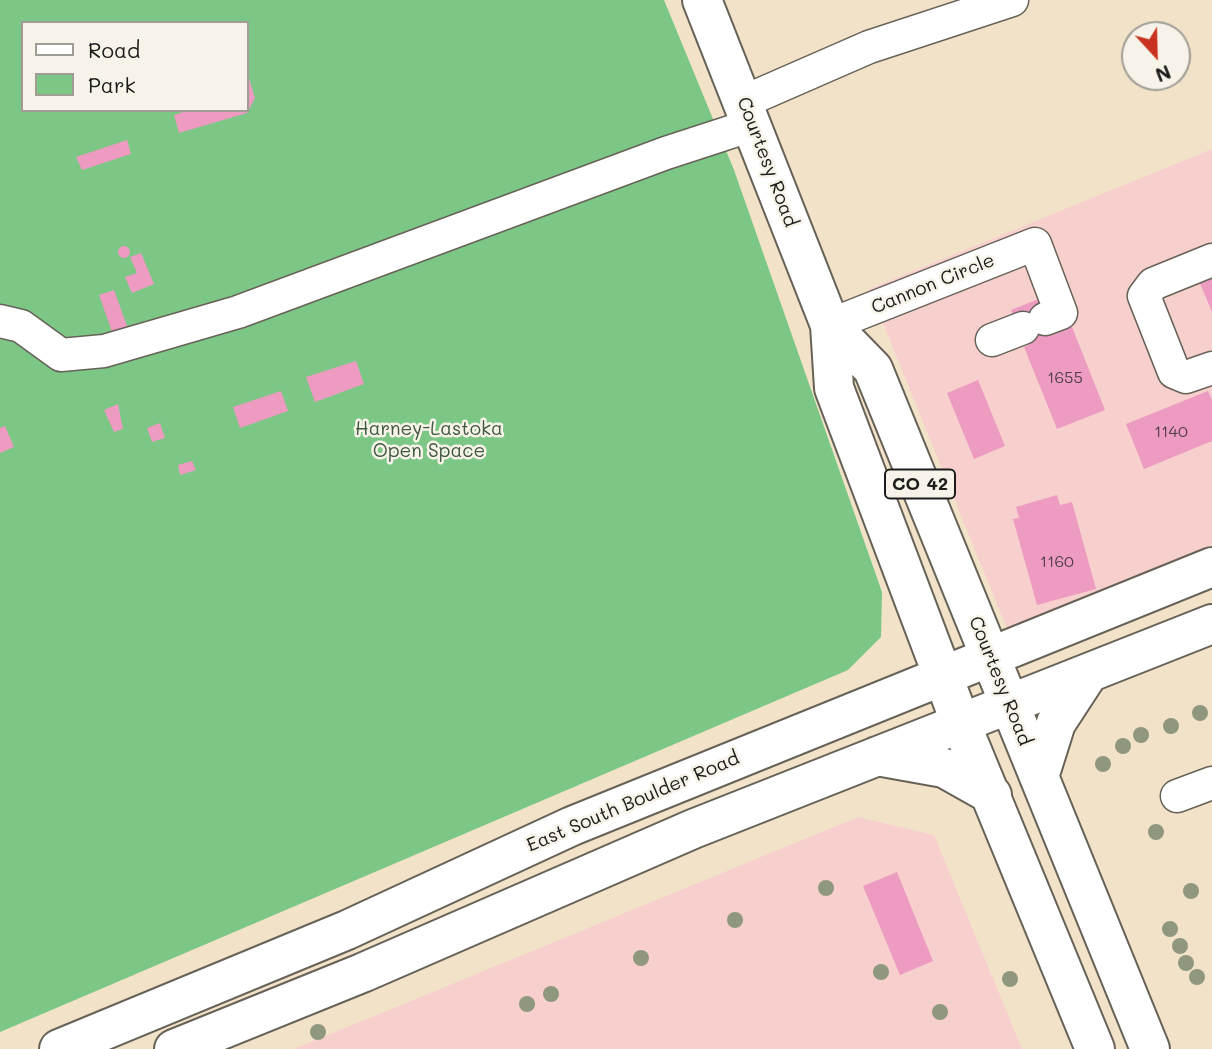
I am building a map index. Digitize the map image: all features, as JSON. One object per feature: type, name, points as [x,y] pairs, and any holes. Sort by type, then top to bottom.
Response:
[{"type":"main road","name":"Courtesy Road","points":[[702,0],[830,325],[834,388],[961,724],[1095,1049]]},
{"type":"main road","name":"Courtesy Road","points":[[830,325],[873,369],[1150,1049]]},
{"type":"main road","name":"East South Boulder Road","points":[[59,1049],[347,930],[572,825],[1212,567]]},
{"type":"main road","points":[[174,1049],[362,973],[693,829],[1212,624]]},
{"type":"main road","points":[[1039,777],[1056,723],[1088,674]]},
{"type":"main road","points":[[877,756],[944,768],[992,795]]},
{"type":"street","points":[[0,321],[21,327],[61,355],[104,351],[237,312],[666,153],[748,114],[870,47],[1012,0]]},
{"type":"street","name":"Cannon Circle","points":[[830,325],[1035,244],[1061,313],[992,340]]},
{"type":"street","points":[[1212,260],[1153,284],[1144,296],[1174,372],[1186,377],[1212,368]]},
{"type":"street","points":[[1177,796],[1212,783]]},
{"type":"shaded area","points":[[1212,149],[1212,545],[1007,629],[869,289]]},
{"type":"shaded area","points":[[858,817],[934,835],[1022,1049],[294,1049]]},
{"type":"green space","name":"Harney-Lastoka Open Space","points":[[0,0],[664,0],[734,170],[882,592],[881,637],[848,670],[0,1032]]},
{"type":"building","points":[[248,75],[255,98],[248,111]]},
{"type":"building","points":[[183,112],[248,112],[179,133],[174,115]]},
{"type":"building","points":[[127,140],[131,154],[82,170],[76,157]]},
{"type":"building","points":[[124,246],[130,252],[124,258],[118,252]]},
{"type":"building","points":[[141,253],[154,284],[132,293],[125,277],[137,273],[130,257]]},
{"type":"building","points":[[1212,276],[1212,312],[1199,281]]},
{"type":"building","points":[[114,290],[131,337],[116,343],[99,295]]},
{"type":"building","points":[[1041,298],[1043,315],[1051,336],[1072,327],[1105,410],[1057,429],[1024,347],[1029,345],[1021,323],[1017,325],[1011,310]]},
{"type":"building","points":[[356,361],[364,384],[315,402],[306,377]]},
{"type":"building","points":[[978,380],[1005,446],[974,459],[947,393]]},
{"type":"building","points":[[281,391],[288,411],[240,428],[233,407]]},
{"type":"building","points":[[1208,391],[1212,400],[1212,441],[1144,469],[1126,424]]},
{"type":"building","points":[[118,404],[123,429],[114,432],[104,410]]},
{"type":"building","points":[[160,423],[165,438],[152,442],[147,428]]},
{"type":"building","points":[[5,426],[14,447],[0,453],[0,428]]},
{"type":"building","points":[[192,461],[196,470],[180,475],[178,465]]},
{"type":"building","points":[[1057,495],[1060,505],[1072,502],[1096,589],[1037,605],[1013,519],[1019,518],[1016,507]]},
{"type":"building","points":[[897,872],[933,961],[900,975],[863,886]]}]
